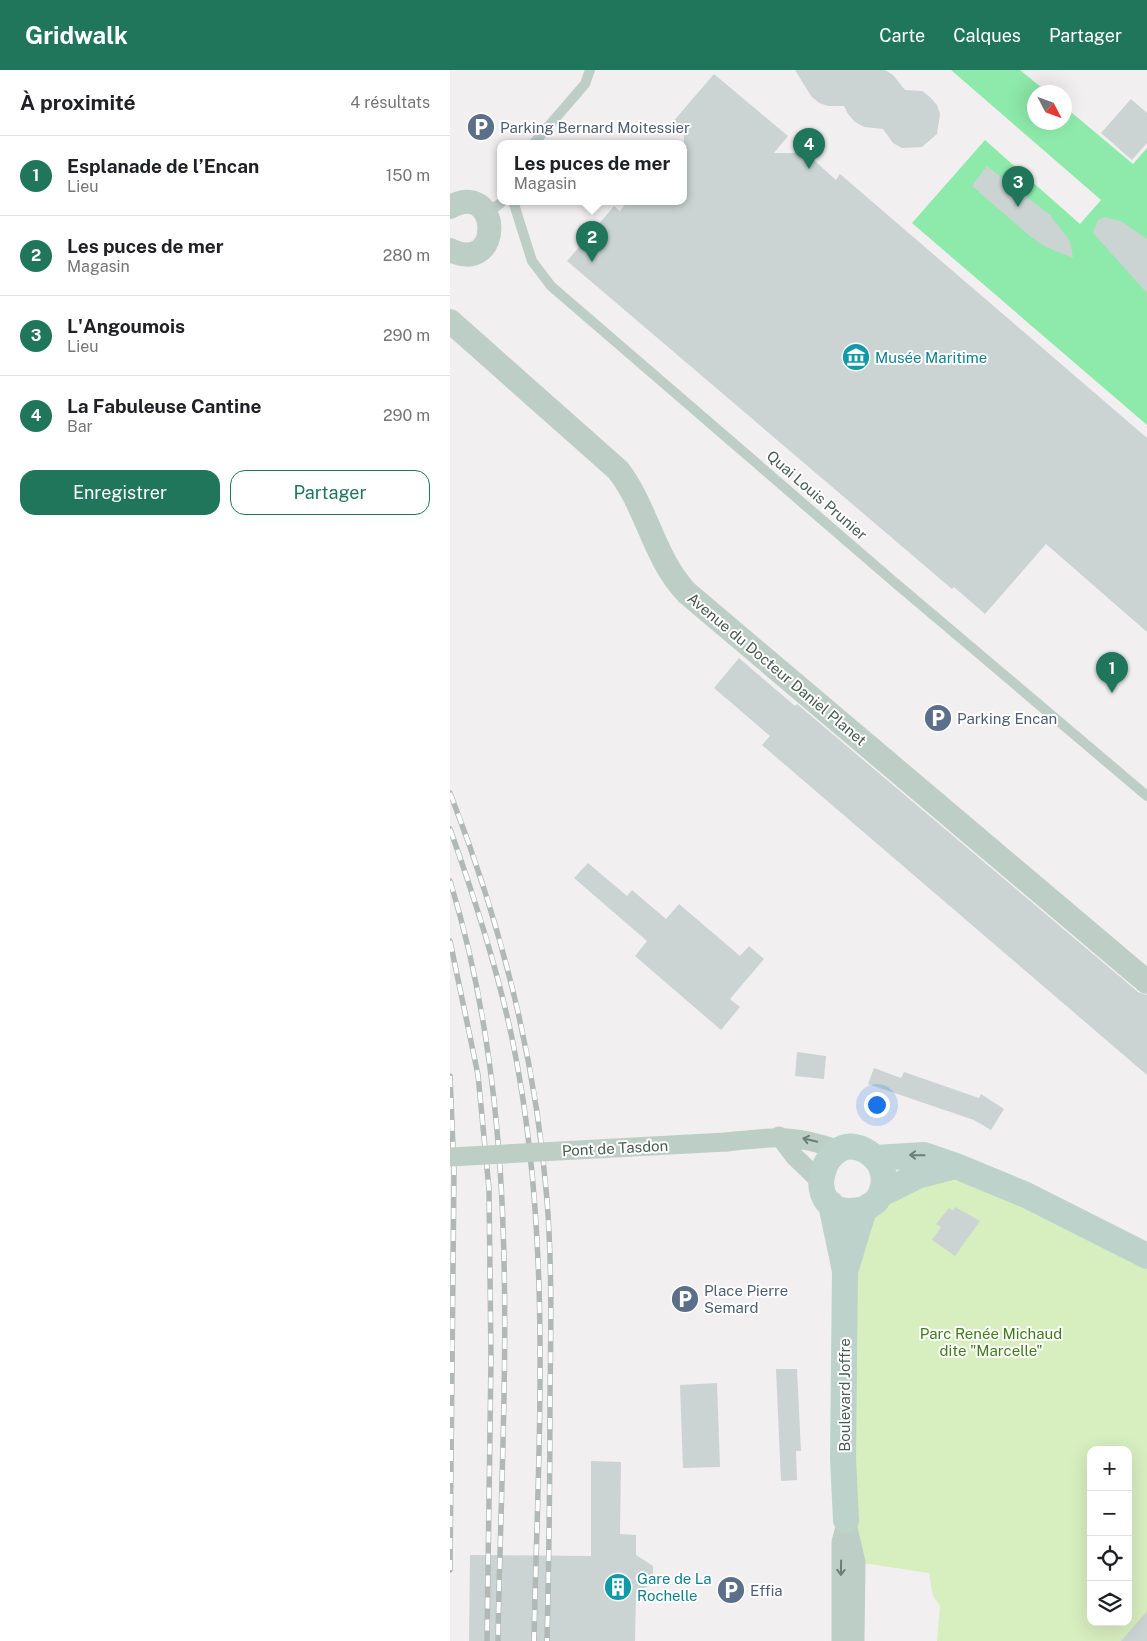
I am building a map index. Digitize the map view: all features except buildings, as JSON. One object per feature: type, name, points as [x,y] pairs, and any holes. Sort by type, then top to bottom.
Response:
[{"type":"main road","points":[[956,1166],[917,1176],[853,1212],[841,1210],[826,1193],[825,1163],[839,1150],[858,1148],[876,1158],[924,1155],[956,1166],[1026,1195],[1147,1256]]},
{"type":"main road","name":"Boulevard Joffre","points":[[845,1271],[884,1175],[876,1158]]},
{"type":"main road","name":"Boulevard Joffre","points":[[826,1193],[845,1271],[843,1459],[846,1520]]},
{"type":"street","points":[[450,207],[465,202],[496,210],[490,233],[482,247],[475,252],[452,255]]},
{"type":"street","name":"Avenue du Docteur Daniel Planet","points":[[450,321],[618,470],[635,498],[668,568],[687,593],[1147,982]]},
{"type":"street","points":[[779,1136],[796,1137],[839,1150]]},
{"type":"street","points":[[779,1136],[826,1193]]},
{"type":"street","name":"Pont de Tasdon","points":[[450,1157],[726,1142],[779,1136]]},
{"type":"street","name":"Boulevard Joffre","points":[[841,1641],[841,1542],[846,1520]]},
{"type":"street","name":"Boulevard Joffre","points":[[846,1520],[856,1562],[855,1641]]},
{"type":"lane","points":[[537,140],[585,84],[590,70]]},
{"type":"lane","name":"Quai Louis Prunier","points":[[515,205],[532,261],[551,286],[893,581],[1147,796]]},
{"type":"green space","name":"Parc Renée Michaud dite \"Marcelle\"","points":[[956,1166],[1147,1256],[1147,1612],[1122,1641],[937,1641],[940,1606],[933,1596],[929,1573],[856,1562],[846,1520],[859,1228],[865,1209]]},
{"type":"shaded area","points":[[951,70],[1020,70],[1038,85],[1027,85],[1027,130],[1072,130],[1072,113],[1133,164],[1147,148],[1147,425],[912,223],[985,140],[1080,224],[1101,200]]},
{"type":"railway","points":[[450,793],[485,892],[514,993],[525,1044],[542,1147],[549,1224],[551,1297],[547,1641]]},
{"type":"railway","points":[[450,829],[485,935],[507,1016],[526,1117],[534,1191],[540,1341],[534,1641]]},
{"type":"railway","points":[[450,881],[474,974],[490,1068],[500,1162],[505,1354],[498,1641]]},
{"type":"railway","points":[[450,941],[478,1075],[489,1189],[491,1359],[487,1641]]},
{"type":"railway","points":[[450,1076],[454,1171],[450,1570]]},
{"type":"place","name":"Parking Bernard Moitessier","points":[[481,127]]},
{"type":"place","name":"La Fabuleuse Cantine","points":[[809,169]]},
{"type":"place","name":"L'Angoumois","points":[[1018,207]]},
{"type":"place","name":"Les puces de mer","points":[[592,262]]},
{"type":"place","name":"Musée Maritime","points":[[856,357]]},
{"type":"place","name":"Esplanade de l’Encan","points":[[1112,693]]},
{"type":"place","name":"Parking Encan","points":[[938,718]]},
{"type":"place","name":"Place Pierre Semard","points":[[685,1299]]},
{"type":"place","name":"Gare de La Rochelle","points":[[618,1587]]},
{"type":"place","name":"Effia","points":[[731,1590]]}]
